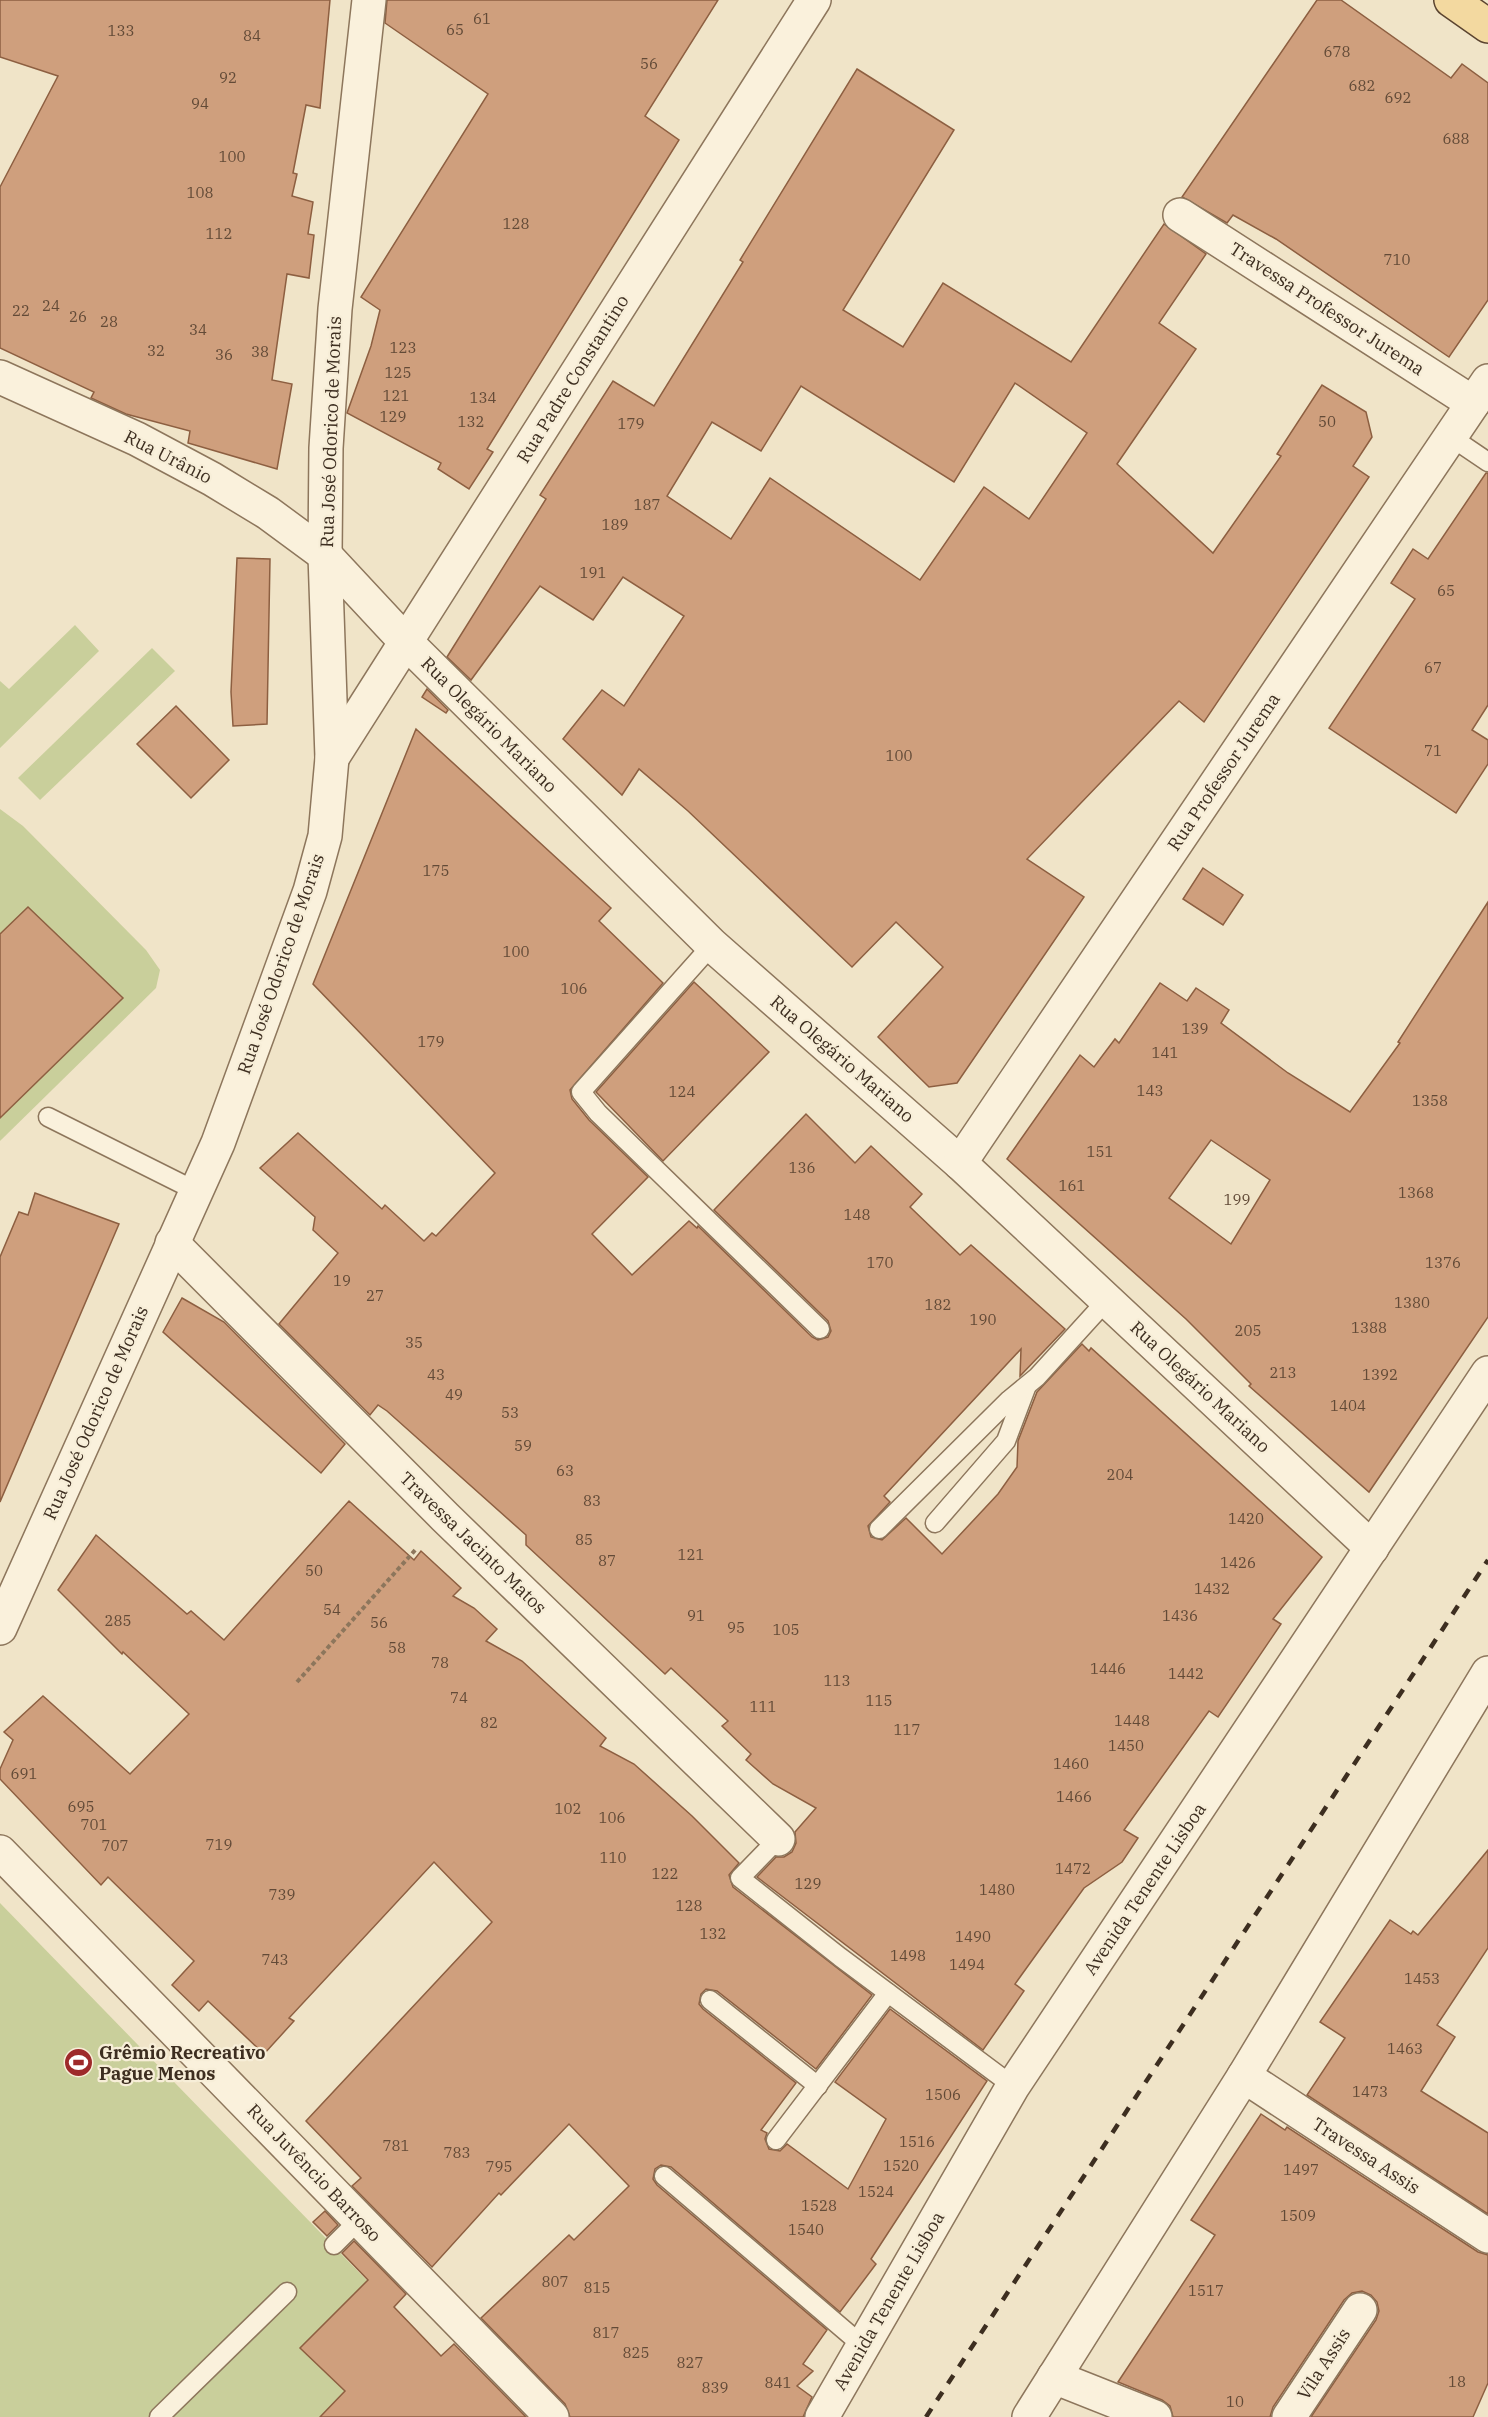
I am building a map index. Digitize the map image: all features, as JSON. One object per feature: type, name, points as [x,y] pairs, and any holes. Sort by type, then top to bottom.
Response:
[{"type":"main road","points":[[1451,0],[1488,26]]},
{"type":"street","name":"Rua José Odorico de Morais","points":[[0,1628],[218,1143],[310,891],[325,836],[333,758],[325,555],[326,448],[335,309],[369,0]]},
{"type":"street","name":"Rua Padre Constantino","points":[[333,758],[814,0]]},
{"type":"street","name":"Travessa Professor Jurema","points":[[1180,214],[1481,392]]},
{"type":"street","name":"Rua Urânio","points":[[0,377],[136,439],[212,479],[268,513],[325,555]]},
{"type":"street","name":"Rua Professor Jurema","points":[[960,1163],[1481,392]]},
{"type":"street","name":"Rua Olegário Mariano","points":[[325,555],[406,642],[712,945],[960,1163],[1372,1548]]},
{"type":"street","name":"Travessa Jacinto Matos","points":[[172,1243],[445,1517],[778,1839]]},
{"type":"street","name":"Avenida Tenente Lisboa","points":[[822,2417],[1013,2086],[1488,1373]]},
{"type":"street","points":[[1029,2417],[1244,2076],[1488,1674]]},
{"type":"street","name":"Rua Juvêncio Barroso","points":[[0,1852],[552,2417]]},
{"type":"street","name":"Travessa Assis","points":[[1244,2076],[1488,2236]]},
{"type":"street","name":"Vila Assis","points":[[1289,2417],[1360,2310]]},
{"type":"street","points":[[1054,2377],[1155,2417]]},
{"type":"lane","points":[[1451,437],[1488,462]]},
{"type":"lane","points":[[712,945],[581,1092],[598,1113],[820,1329]]},
{"type":"lane","points":[[48,1117],[196,1191]]},
{"type":"lane","points":[[879,1529],[1009,1400],[1058,1356],[1107,1300]]},
{"type":"lane","points":[[935,1523],[1006,1441],[1026,1386]]},
{"type":"lane","points":[[778,1839],[740,1878],[1013,2086]]},
{"type":"lane","points":[[777,2140],[888,1993]]},
{"type":"lane","points":[[710,2000],[818,2086]]},
{"type":"lane","points":[[664,2176],[863,2346]]},
{"type":"lane","points":[[334,2245],[360,2219]]},
{"type":"lane","points":[[159,2417],[287,2292]]},
{"type":"path","points":[[297,1682],[445,1517]]},
{"type":"green space","points":[[75,625],[99,651],[0,748],[0,681],[9,689]]},
{"type":"green space","points":[[152,648],[175,671],[40,800],[18,778]]},
{"type":"green space","points":[[0,809],[23,826],[146,950],[160,970],[156,988],[0,1141]]},
{"type":"green space","name":"Grêmio Recreativo Pague Menos","points":[[0,1903],[488,2405],[476,2417],[0,2417]]},
{"type":"building","points":[[0,0],[330,0],[320,108],[306,105],[293,173],[297,174],[292,196],[313,202],[308,234],[314,235],[309,278],[287,274],[272,380],[292,384],[277,469],[188,443],[190,431],[126,414],[91,398],[94,392],[0,348],[0,187],[58,76],[0,57]]},
{"type":"building","points":[[387,0],[718,0],[645,116],[679,140],[487,449],[493,452],[469,489],[438,469],[441,463],[347,413],[371,346],[380,310],[361,297],[488,94],[385,23]]},
{"type":"building","points":[[1317,0],[1341,0],[1451,78],[1462,64],[1488,83],[1488,300],[1449,357],[1276,239],[1233,215],[1227,223],[1182,197]]},
{"type":"building","points":[[857,69],[954,130],[843,310],[903,347],[943,283],[1071,362],[1164,224],[1206,254],[1159,323],[1196,349],[1117,464],[1213,553],[1281,456],[1277,454],[1322,385],[1366,412],[1372,437],[1353,466],[1369,477],[1204,722],[1179,701],[1027,859],[1084,897],[957,1083],[929,1087],[878,1037],[943,967],[896,922],[852,967],[688,811],[639,769],[622,795],[563,739],[602,690],[624,706],[684,616],[623,577],[593,620],[540,586],[471,680],[447,657],[546,499],[540,495],[613,381],[654,406],[743,262],[740,260]],"holes":[[[1015,383],[1087,433],[1029,519],[984,487],[920,580],[770,478],[731,539],[667,496],[712,422],[761,451],[801,386],[954,482]]]},
{"type":"building","points":[[1488,473],[1488,705],[1472,730],[1488,740],[1488,764],[1456,813],[1329,728],[1415,599],[1391,583],[1413,549],[1428,559]]},
{"type":"building","points":[[237,558],[270,559],[267,724],[233,726],[231,692]]},
{"type":"building","points":[[427,689],[448,710],[446,713],[422,697]]},
{"type":"building","points":[[176,706],[229,760],[191,798],[137,744]]},
{"type":"building","points":[[416,729],[611,908],[599,921],[663,983],[570,1090],[572,1099],[589,1120],[648,1177],[592,1234],[632,1275],[689,1221],[697,1228],[698,1226],[812,1337],[818,1340],[828,1337],[831,1331],[828,1321],[714,1210],[806,1114],[855,1163],[871,1146],[922,1194],[910,1207],[960,1255],[971,1245],[1065,1329],[1020,1376],[1021,1349],[884,1496],[890,1502],[868,1526],[871,1537],[882,1540],[906,1518],[942,1554],[998,1494],[1017,1467],[1018,1441],[1037,1392],[1082,1344],[1089,1351],[1091,1348],[1322,1557],[1273,1619],[1281,1624],[1218,1717],[1209,1711],[1124,1830],[1138,1838],[1122,1862],[1084,1888],[1015,1984],[1024,1991],[983,2050],[757,1877],[776,1857],[784,1857],[792,1852],[796,1843],[795,1832],[816,1808],[773,1784],[746,1760],[751,1754],[722,1726],[728,1721],[671,1668],[665,1674],[526,1545],[526,1535],[387,1411],[378,1405],[370,1415],[279,1324],[338,1253],[313,1230],[315,1217],[260,1168],[298,1133],[382,1209],[385,1205],[424,1241],[432,1233],[436,1236],[495,1173],[313,984]]},
{"type":"building","points":[[1203,868],[1243,895],[1223,925],[1183,899]]},
{"type":"building","points":[[1488,902],[1488,1317],[1369,1492],[1249,1386],[1251,1384],[1186,1319],[1007,1159],[1080,1055],[1094,1067],[1115,1039],[1119,1043],[1160,983],[1187,1001],[1196,988],[1229,1010],[1221,1023],[1288,1073],[1350,1112],[1400,1043],[1398,1042]],"holes":[[[1211,1140],[1270,1180],[1231,1244],[1169,1198]]]},
{"type":"building","points":[[28,907],[123,998],[0,1118],[0,934]]},
{"type":"building","points":[[694,982],[769,1052],[663,1161],[596,1092]]},
{"type":"building","points":[[35,1193],[119,1224],[0,1502],[0,1257],[19,1212],[28,1215]]},
{"type":"building","points":[[182,1298],[224,1322],[345,1444],[321,1473],[163,1332]]},
{"type":"building","points":[[349,1501],[414,1560],[421,1551],[461,1588],[453,1596],[474,1608],[497,1629],[486,1641],[522,1661],[606,1738],[600,1746],[634,1764],[692,1816],[739,1863],[729,1875],[733,1887],[872,1995],[816,2069],[717,1991],[706,1989],[701,1994],[699,2004],[703,2009],[796,2083],[761,2130],[767,2133],[765,2139],[769,2149],[780,2151],[787,2144],[848,2189],[886,2119],[835,2082],[890,2009],[987,2081],[871,2259],[876,2264],[840,2312],[671,2167],[661,2165],[655,2169],[653,2179],[657,2185],[827,2330],[803,2364],[813,2371],[797,2386],[812,2397],[803,2417],[570,2417],[565,2404],[481,2318],[569,2235],[574,2240],[629,2186],[569,2124],[501,2195],[499,2193],[432,2267],[352,2186],[361,2178],[306,2121],[492,1922],[434,1862],[289,2018],[294,2021],[264,2054],[208,2001],[199,2011],[172,1985],[194,1961],[108,1877],[101,1885],[0,1779],[0,1769],[13,1740],[4,1732],[43,1696],[130,1774],[189,1714],[123,1652],[122,1654],[58,1590],[96,1535],[187,1614],[191,1611],[224,1640]]},
{"type":"building","points":[[1488,1850],[1488,1948],[1437,2025],[1455,2037],[1421,2091],[1488,2133],[1488,2214],[1307,2095],[1345,2038],[1320,2022],[1390,1920],[1411,1934],[1413,1931],[1418,1935]]},
{"type":"building","points":[[1261,2114],[1285,2130],[1287,2127],[1478,2252],[1488,2255],[1488,2383],[1473,2417],[1311,2417],[1376,2320],[1379,2311],[1377,2302],[1371,2295],[1362,2291],[1352,2293],[1344,2300],[1273,2407],[1270,2417],[1173,2417],[1170,2406],[1162,2400],[1118,2382],[1215,2235],[1191,2220]]},
{"type":"building","points":[[325,2211],[338,2225],[327,2236],[313,2222]]},
{"type":"building","points":[[354,2241],[406,2294],[394,2307],[441,2356],[454,2344],[526,2417],[320,2417],[345,2391],[300,2348],[368,2280],[342,2253]]},
{"type":"railway","points":[[926,2417],[1488,1560]]},
{"type":"place","name":"Grêmio Recreativo Pague Menos","points":[[78,2063]]}]
